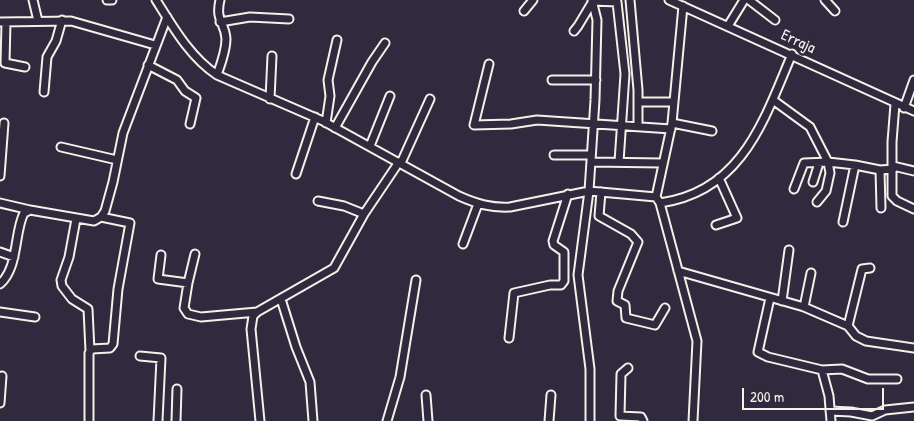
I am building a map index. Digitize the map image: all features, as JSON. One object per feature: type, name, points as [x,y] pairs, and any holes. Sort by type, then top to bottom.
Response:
[{"type":"street","points":[[33,0],[38,21]]},
{"type":"street","points":[[107,0],[112,0]]},
{"type":"street","points":[[156,0],[196,57],[217,75],[315,117],[478,204],[499,208],[589,191],[658,200],[691,197],[719,178],[750,147],[773,100],[792,54]]},
{"type":"street","points":[[217,75],[226,44],[226,37],[217,14],[220,0]]},
{"type":"street","points":[[524,11],[533,0]]},
{"type":"street","points":[[574,30],[593,0]]},
{"type":"street","points":[[593,0],[615,1],[618,3],[625,74],[619,162]]},
{"type":"street","points":[[590,421],[590,369],[578,275],[589,191],[596,80],[598,20],[593,0]]},
{"type":"street","points":[[630,0],[639,102],[638,126]]},
{"type":"street","name":"Erraja","points":[[669,0],[792,54],[904,108],[914,111]]},
{"type":"street","points":[[728,26],[744,0]]},
{"type":"street","points":[[749,0],[775,20]]},
{"type":"street","points":[[825,0],[835,11]]},
{"type":"street","points":[[683,6],[672,126],[662,163],[658,200],[697,341],[693,421]]},
{"type":"street","points":[[0,203],[94,221],[101,217],[113,182],[123,133],[167,17]]},
{"type":"street","points":[[220,22],[250,17],[288,19]]},
{"type":"street","points":[[44,92],[48,57],[58,36],[62,20]]},
{"type":"street","points":[[25,67],[5,63],[3,22],[62,20],[89,24],[155,45]]},
{"type":"street","points":[[326,123],[330,96],[328,80],[337,40]]},
{"type":"street","points":[[335,128],[372,62],[386,43]]},
{"type":"street","points":[[270,99],[272,56]]},
{"type":"street","points":[[489,64],[474,125],[511,124],[537,120],[638,126],[672,126],[712,131]]},
{"type":"street","points":[[148,65],[177,80],[185,91],[196,98],[190,124]]},
{"type":"street","points":[[625,74],[637,74]]},
{"type":"street","points":[[552,80],[596,80]]},
{"type":"street","points":[[904,108],[914,80]]},
{"type":"street","points":[[370,146],[390,96]]},
{"type":"street","points":[[260,421],[251,330],[253,316],[334,268],[364,214],[400,163],[430,99]]},
{"type":"street","points":[[773,100],[810,127],[828,162],[830,173],[826,191],[817,202]]},
{"type":"street","points":[[639,102],[674,102]]},
{"type":"street","points":[[896,104],[892,142],[894,198],[914,209]]},
{"type":"street","points":[[296,174],[315,117]]},
{"type":"street","points":[[0,176],[4,123]]},
{"type":"street","points":[[61,147],[117,160]]},
{"type":"street","points":[[554,155],[619,162],[662,163]]},
{"type":"street","points":[[794,189],[803,165],[807,162],[828,162],[880,170],[893,167],[914,171]]},
{"type":"street","points":[[813,182],[819,163]]},
{"type":"street","points":[[843,222],[855,165]]},
{"type":"street","points":[[880,170],[881,208]]},
{"type":"street","points":[[716,225],[737,218],[719,178]]},
{"type":"street","points":[[601,192],[599,216],[631,234],[638,242],[618,291],[617,301],[625,305],[626,318],[655,324],[664,308]]},
{"type":"street","points":[[509,338],[514,293],[550,284],[561,285],[564,281],[564,252],[554,245],[553,240],[568,194]]},
{"type":"street","points":[[318,201],[344,206],[364,214]]},
{"type":"street","points":[[463,244],[478,204]]},
{"type":"street","points":[[0,284],[4,280],[14,257],[22,216],[30,210]]},
{"type":"street","points":[[90,351],[110,348],[114,344],[119,280],[130,223],[101,217]]},
{"type":"street","points":[[76,218],[69,257],[61,280],[62,286],[72,299],[88,309],[90,351],[89,421]]},
{"type":"street","points":[[782,301],[789,250]]},
{"type":"street","points":[[0,252],[14,257]]},
{"type":"street","points":[[194,254],[184,308],[188,314],[201,317],[257,312]]},
{"type":"street","points":[[161,256],[158,279],[188,283]]},
{"type":"street","points":[[848,326],[862,269],[870,268]]},
{"type":"street","points":[[678,271],[716,280],[804,307],[848,326],[856,336],[866,341],[914,348]]},
{"type":"street","points":[[804,307],[811,273]]},
{"type":"street","points":[[387,421],[400,377],[416,280]]},
{"type":"street","points":[[770,298],[757,346],[759,354],[822,370],[842,369],[868,379],[897,379]]},
{"type":"street","points":[[281,299],[296,347],[310,382],[313,398],[313,421]]},
{"type":"street","points":[[0,312],[35,318]]},
{"type":"street","points":[[140,356],[161,358],[158,421]]},
{"type":"street","points":[[628,368],[621,374],[620,416],[639,417],[643,421]]},
{"type":"street","points":[[822,370],[831,421]]},
{"type":"street","points":[[0,403],[2,376]]},
{"type":"street","points":[[176,421],[177,388]]},
{"type":"street","points":[[426,395],[428,421]]},
{"type":"street","points":[[549,421],[550,395]]},
{"type":"street","points":[[830,411],[872,416],[885,410],[914,407]]}]
